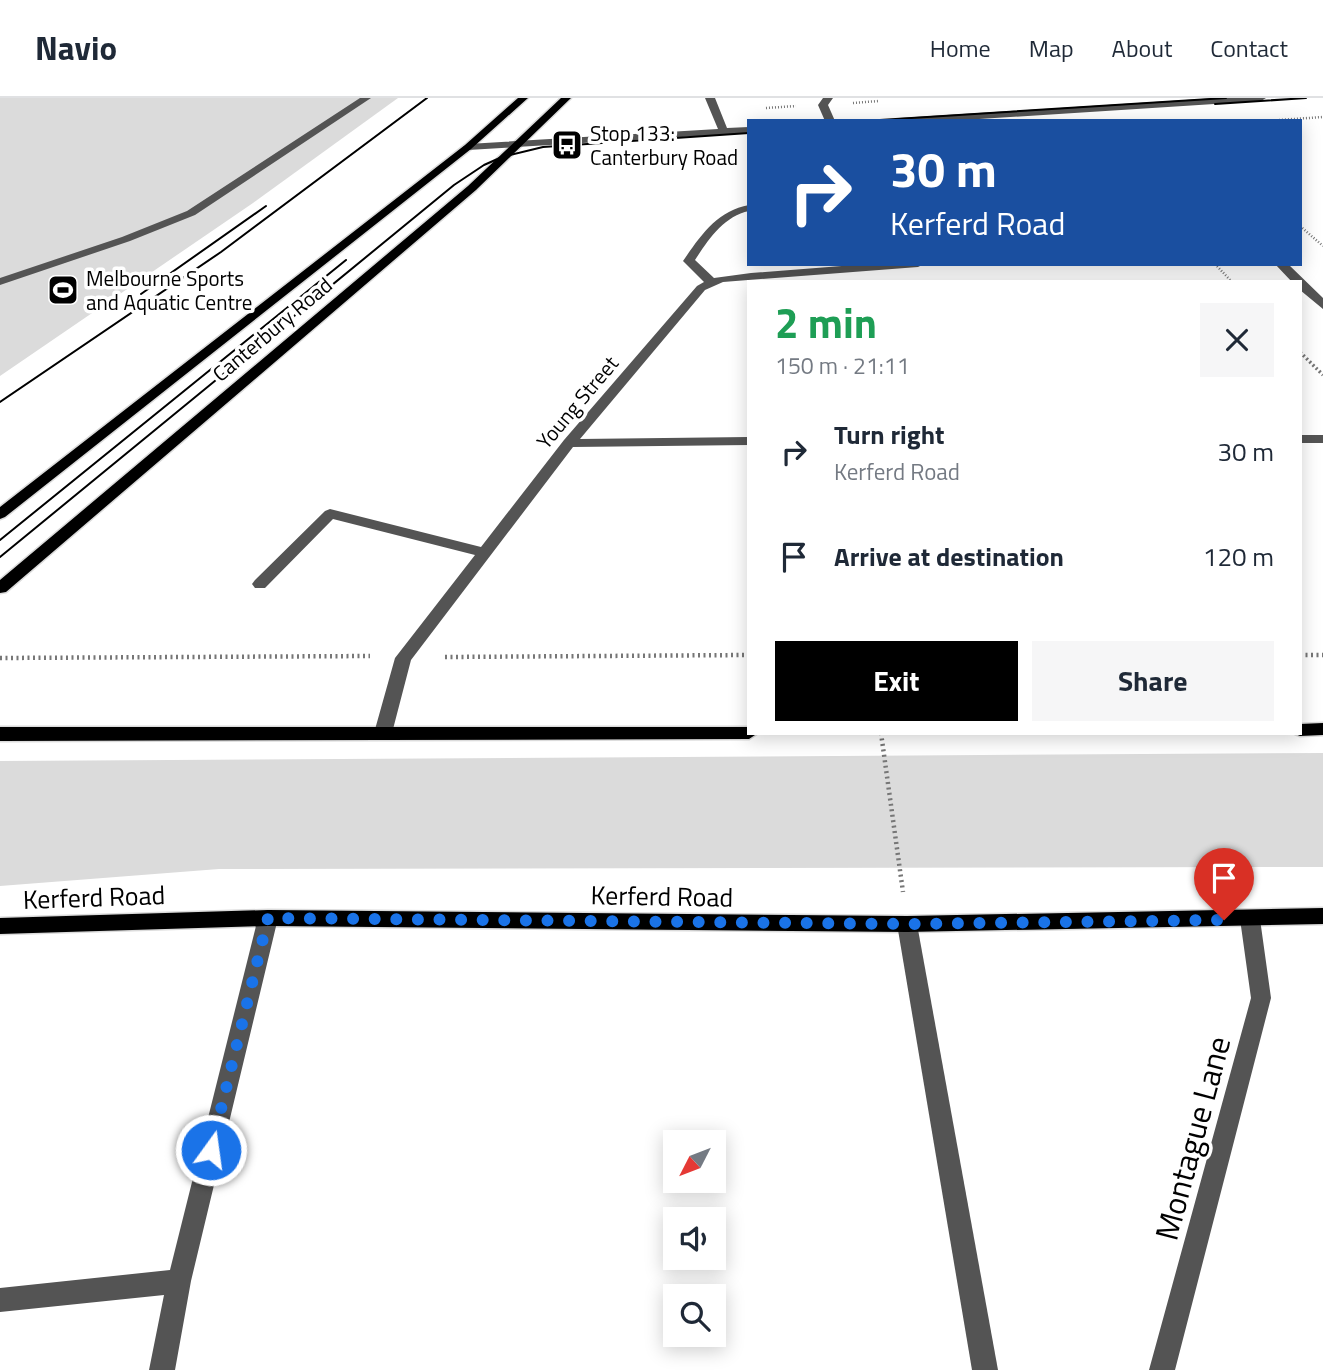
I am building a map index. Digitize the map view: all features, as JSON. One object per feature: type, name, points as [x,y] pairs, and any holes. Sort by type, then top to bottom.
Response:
[{"type":"main road","name":"Canterbury Road","points":[[0,514],[468,146],[523,98]]},
{"type":"main road","name":"Canterbury Road","points":[[0,588],[472,188],[566,98]]},
{"type":"main road","points":[[1302,730],[1323,729]]},
{"type":"main road","points":[[0,734],[747,733]]},
{"type":"main road","name":"Kerferd Road","points":[[0,926],[268,918],[907,924],[1323,916]]},
{"type":"street","points":[[0,282],[126,239],[191,213],[366,98]]},
{"type":"street","points":[[710,98],[724,132]]},
{"type":"street","points":[[828,98],[823,105],[829,119]]},
{"type":"street","points":[[1112,98],[1129,115]]},
{"type":"street","points":[[931,119],[1261,98]]},
{"type":"street","points":[[468,146],[747,130]]},
{"type":"street","points":[[747,208],[740,209],[706,233],[689,261],[711,282],[751,276],[890,266]]},
{"type":"street","points":[[1283,266],[1298,280]]},
{"type":"street","name":"Young Street","points":[[383,733],[403,658],[569,443],[701,288],[711,282]]},
{"type":"street","points":[[1302,284],[1323,305]]},
{"type":"street","points":[[1302,439],[1323,439]]},
{"type":"street","points":[[569,443],[747,441]]},
{"type":"street","points":[[260,584],[330,514],[483,552]]},
{"type":"street","points":[[162,1370],[178,1281],[268,918]]},
{"type":"street","name":"Montague Lane","points":[[1163,1370],[1261,998],[1250,919]]},
{"type":"street","points":[[907,924],[985,1370]]},
{"type":"street","points":[[0,1300],[178,1281]]},
{"type":"path","points":[[1296,119],[1323,117]]},
{"type":"path","points":[[1302,228],[1323,246]]},
{"type":"path","points":[[1217,266],[1230,280]]},
{"type":"path","points":[[1302,354],[1323,375]]},
{"type":"path","points":[[1302,656],[1323,655]]},
{"type":"path","points":[[881,735],[907,924]]},
{"type":"shaded area","name":"Melbourne Sports and Aquatic Centre","points":[[0,98],[398,98],[253,203],[0,376]]},
{"type":"shaded area","points":[[1323,753],[1323,867],[219,869],[0,886],[0,761]]},
{"type":"tram line","points":[[0,402],[221,252],[427,98]]},
{"type":"tram line","points":[[895,119],[1226,98]]},
{"type":"tram line","points":[[1215,104],[1306,98]]},
{"type":"tram line","points":[[0,557],[454,185],[484,165],[502,157],[543,147],[747,133]]},
{"type":"tram line","points":[[141,294],[266,206]]},
{"type":"tram line","points":[[0,540],[346,260]]},
{"type":"place","name":"Stop 133: Canterbury Road","points":[[567,145]]},
{"type":"place","name":"Melbourne Sports and Aquatic Centre","points":[[63,290]]},
{"type":"route","points":[[211,1150],[268,918],[907,924],[1224,920]]}]
